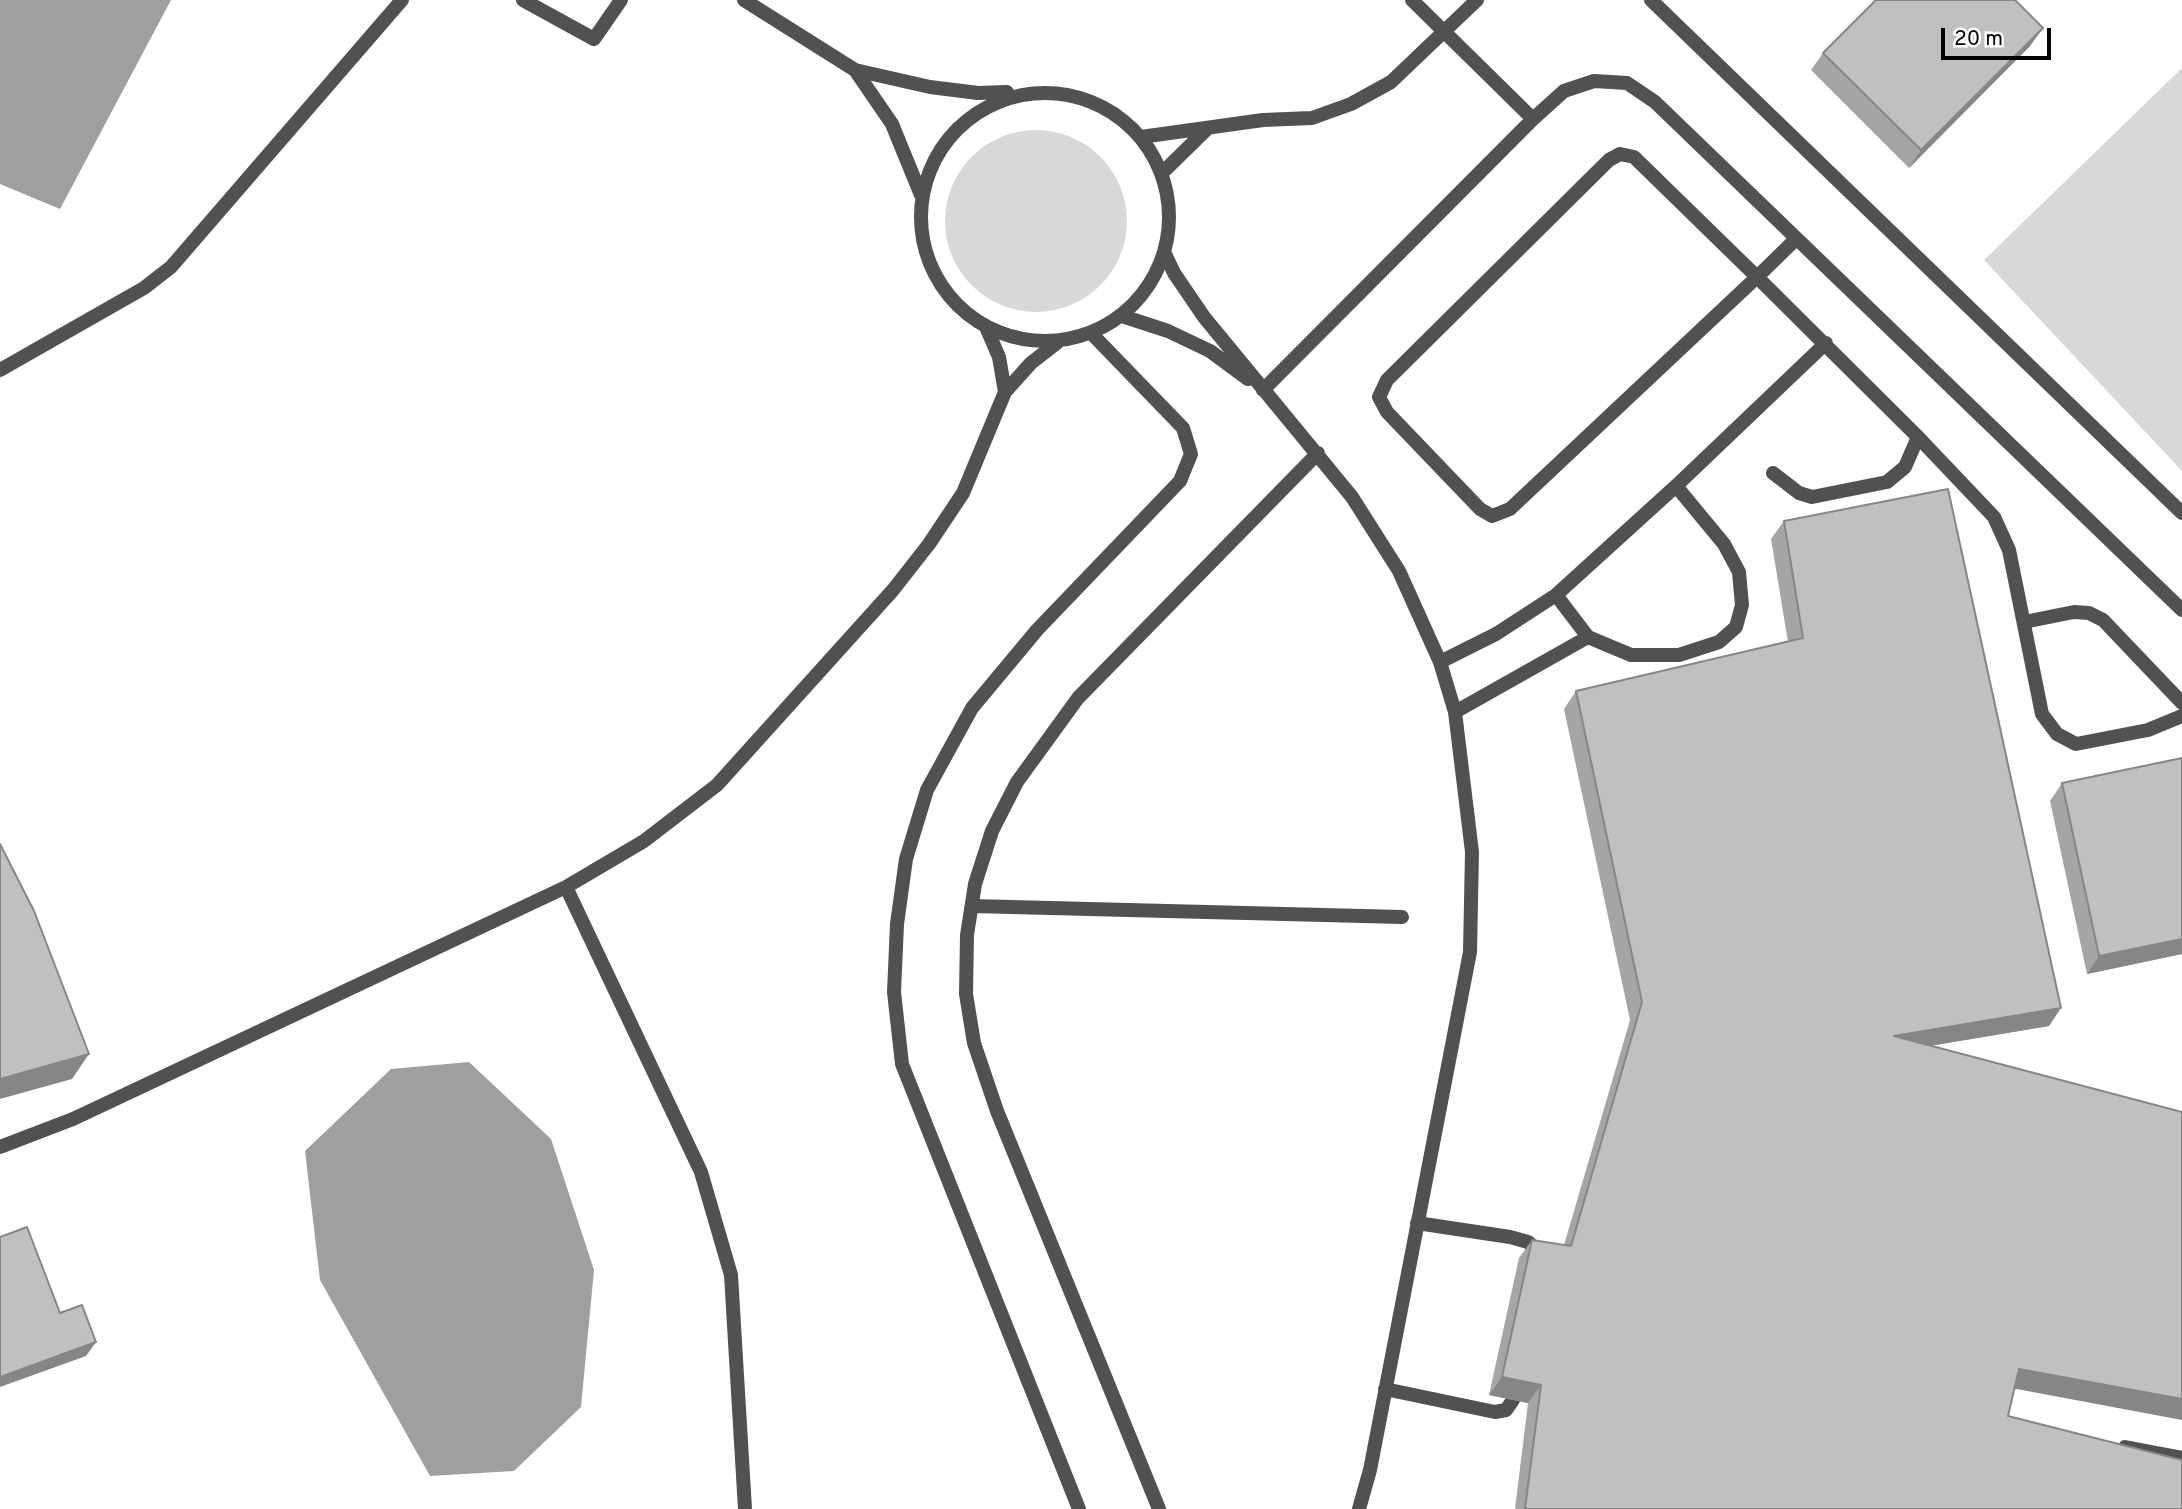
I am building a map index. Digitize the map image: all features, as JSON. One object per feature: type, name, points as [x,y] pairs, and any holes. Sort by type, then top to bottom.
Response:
[{"type":"street","points":[[0,370],[144,288],[171,267],[402,0]]},
{"type":"street","points":[[523,0],[593,39],[621,0]]},
{"type":"street","points":[[744,0],[855,70],[930,87],[978,93],[1030,92],[1072,94],[1110,110],[1141,137],[1162,173],[1170,213],[1165,254],[1146,291],[1122,316],[1091,333],[1058,342],[1023,340],[986,327],[954,303],[932,271],[920,233],[921,195],[933,158],[956,126],[990,103],[1030,92]]},
{"type":"street","points":[[1412,0],[1533,119]]},
{"type":"street","points":[[1141,137],[1210,127],[1312,118],[1351,104],[1391,82],[1477,0]]},
{"type":"street","points":[[1651,0],[2182,513]]},
{"type":"street","points":[[855,70],[892,124],[921,195]]},
{"type":"street","points":[[1263,390],[1564,91],[1594,81],[1627,83],[1655,102],[2182,610]]},
{"type":"street","points":[[1162,173],[1210,127]]},
{"type":"street","points":[[1796,239],[1758,277],[1510,509],[1492,516],[1480,509],[1387,412],[1379,397],[1387,380],[1609,160],[1620,154],[1634,157],[1758,277],[1826,343],[1994,517],[2009,550],[2042,714],[2057,734],[2076,744],[2148,730],[2182,716]]},
{"type":"street","points":[[1165,254],[1174,274],[1205,317],[1352,497],[1399,571],[1440,662],[1455,712],[1472,852],[1470,952],[1359,1509]]},
{"type":"street","points":[[1122,316],[1168,331],[1210,351],[1263,390]]},
{"type":"street","points":[[986,327],[999,357],[1005,392]]},
{"type":"street","points":[[1079,1509],[902,1064],[894,992],[897,924],[906,859],[927,790],[972,708],[1037,630],[1180,481],[1191,454],[1183,428],[1091,333]]},
{"type":"street","points":[[0,1147],[73,1119],[566,887],[644,841],[717,785],[893,590],[963,494],[1005,392],[1031,363],[1058,342]]},
{"type":"street","points":[[1440,662],[1496,634],[1556,596],[1826,343]]},
{"type":"street","points":[[1773,473],[1799,493],[1812,497],[1887,482],[1905,467],[1918,437]]},
{"type":"street","points":[[1159,1509],[997,1111],[974,1043],[966,994],[967,935],[975,884],[992,831],[1017,782],[1048,737],[1078,698],[1318,453]]},
{"type":"street","points":[[1556,596],[1588,637],[1631,655],[1679,655],[1719,642],[1736,627],[1742,605],[1739,572],[1724,544],[1676,486]]},
{"type":"street","points":[[2024,622],[2074,612],[2089,612],[2103,620],[2182,703]]},
{"type":"street","points":[[1455,712],[1588,637]]},
{"type":"street","points":[[566,887],[701,1172],[731,1275],[745,1509]]},
{"type":"street","points":[[972,906],[1402,918]]},
{"type":"street","points":[[1418,1223],[1528,1242],[1540,1252],[1545,1262]]},
{"type":"street","points":[[1385,1389],[1495,1412],[1506,1410],[1513,1400]]},
{"type":"street","points":[[2116,1445],[2182,1458]]},
{"type":"shaded area","points":[[0,0],[171,0],[60,209],[0,184]]},
{"type":"shaded area","points":[[2182,68],[2182,471],[1984,260]]},
{"type":"shaded area","points":[[1036,130],[1054,131],[1071,137],[1101,156],[1120,186],[1126,203],[1126,239],[1120,256],[1101,286],[1071,305],[1054,311],[1036,312],[1018,311],[1001,305],[971,286],[952,256],[946,239],[945,221],[946,203],[952,186],[971,156],[1001,137],[1018,131]]},
{"type":"shaded area","points":[[469,1062],[551,1139],[594,1270],[581,1407],[514,1471],[430,1476],[320,1280],[305,1151],[391,1069]]},
{"type":"building","points":[[1876,0],[2015,0],[2043,28],[1921,150],[1823,53]]},
{"type":"building","points":[[1948,489],[2061,1008],[1894,1036],[2182,1112],[2182,1399],[2019,1369],[2008,1416],[2182,1460],[2182,1509],[1525,1509],[1541,1385],[1502,1377],[1532,1240],[1571,1246],[1642,1002],[1576,691],[1803,638],[1784,521]]},
{"type":"building","points":[[2182,758],[2182,939],[2099,956],[2062,783]]},
{"type":"building","points":[[0,844],[34,911],[89,1054],[0,1079]]},
{"type":"building","points":[[27,1227],[60,1313],[82,1305],[96,1342],[0,1377],[0,1237]]}]
